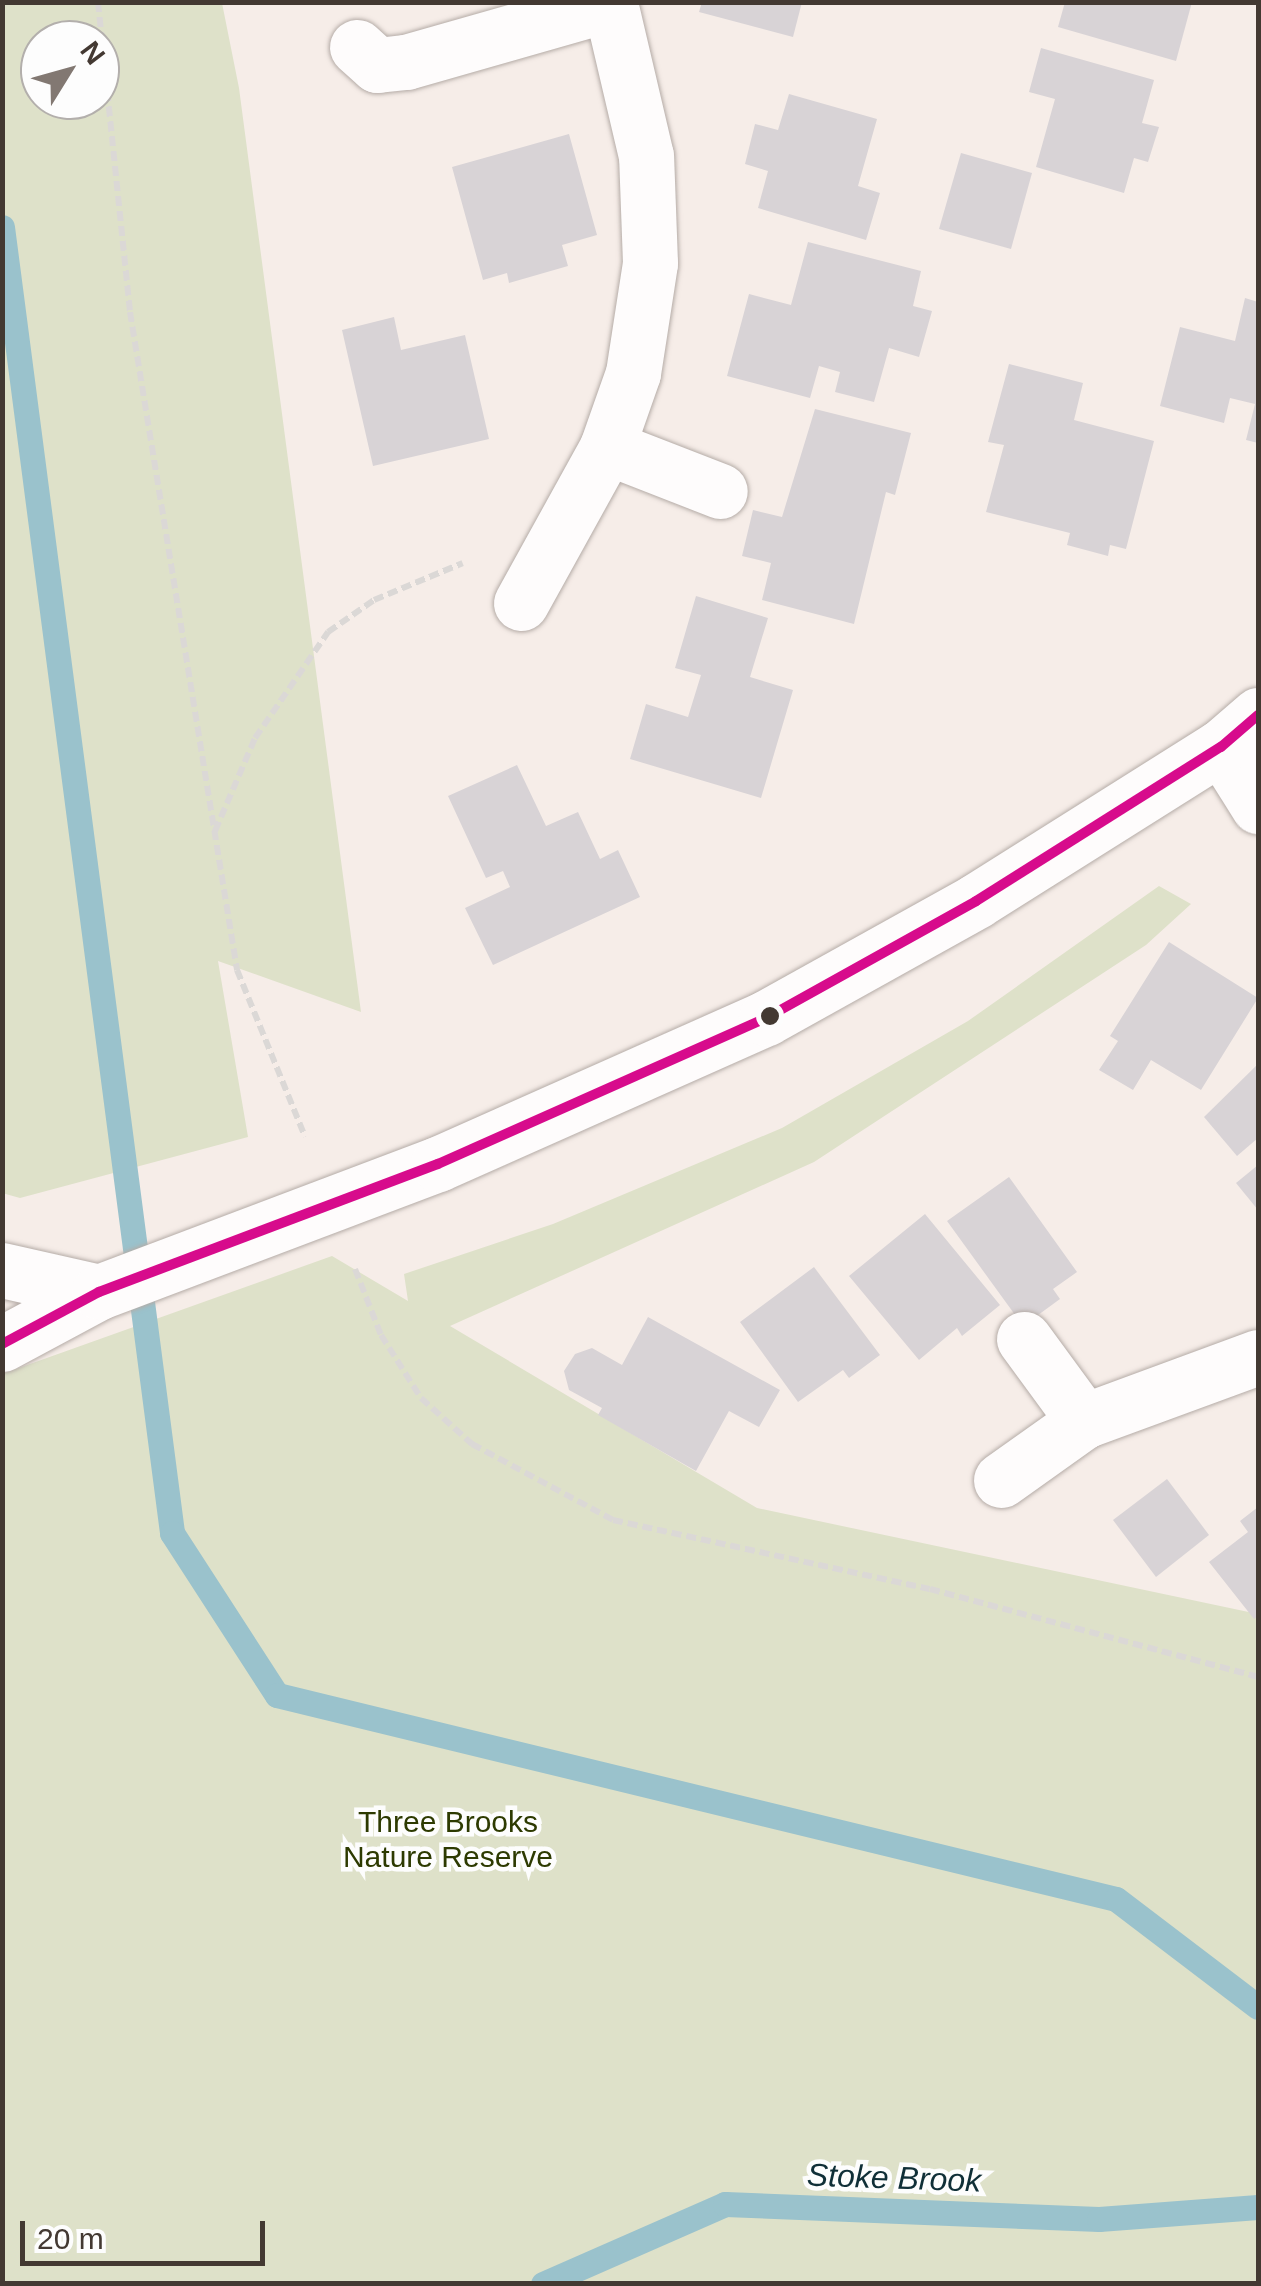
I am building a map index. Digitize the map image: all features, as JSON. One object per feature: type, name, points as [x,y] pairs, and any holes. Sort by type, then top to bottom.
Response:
[{"type":"street","points":[[357,47],[377,64],[406,62],[610,3],[646,156],[650,263],[633,373],[607,447],[521,603]]},
{"type":"street","points":[[607,447],[720,491]]},
{"type":"street","points":[[2,1344],[99,1292],[338,1203],[766,1018],[976,901],[1240,731],[1258,806]]},
{"type":"street","points":[[2,1270],[99,1292]]},
{"type":"street","points":[[1024,1339],[1084,1421]]},
{"type":"street","points":[[1002,1480],[1084,1421],[1258,1357]]},
{"type":"path","points":[[98,2],[130,312],[237,970],[286,1100],[338,1203],[356,1274],[381,1334],[421,1398],[472,1444],[613,1520],[930,1589],[1258,1677]]},
{"type":"path","points":[[215,832],[255,738],[328,632],[374,600],[443,568],[556,542]]},
{"type":"green space","points":[[3,2],[222,3],[239,88],[361,1012],[218,961],[248,1137],[20,1198],[2,1193]]},
{"type":"green space","name":"Three Brooks Nature Reserve","points":[[1159,886],[1191,904],[1146,945],[814,1162],[450,1326],[757,1508],[1258,1614],[1258,2283],[3,2283],[2,1374],[332,1256],[408,1301],[404,1274],[553,1224],[782,1128],[968,1021]]},
{"type":"building","points":[[702,2],[802,2],[793,37],[699,12]]},
{"type":"building","points":[[1065,2],[1192,2],[1176,61],[1058,27]]},
{"type":"building","points":[[1041,48],[1154,80],[1142,123],[1159,127],[1148,162],[1134,158],[1124,193],[1036,167],[1055,99],[1029,92]]},
{"type":"building","points":[[789,94],[877,119],[858,186],[880,193],[866,240],[758,208],[768,171],[745,164],[755,124],[778,130]]},
{"type":"building","points":[[569,134],[597,235],[562,245],[568,266],[509,283],[507,273],[483,280],[452,167]]},
{"type":"building","points":[[961,153],[1032,173],[1011,249],[939,229]]},
{"type":"building","points":[[808,242],[921,271],[913,306],[932,311],[919,357],[889,348],[874,402],[835,392],[840,372],[819,366],[810,398],[727,376],[749,294],[791,305]]},
{"type":"building","points":[[1245,298],[1258,302],[1258,443],[1246,440],[1255,404],[1230,398],[1224,423],[1160,406],[1180,327],[1235,341]]},
{"type":"building","points":[[394,317],[401,350],[465,335],[489,439],[373,466],[342,330]]},
{"type":"building","points":[[1009,364],[1083,383],[1074,420],[1154,441],[1126,549],[1110,545],[1108,556],[1067,545],[1070,533],[986,512],[1004,445],[988,442]]},
{"type":"building","points":[[815,409],[911,433],[895,495],[886,492],[854,624],[762,600],[771,563],[742,556],[753,510],[782,517]]},
{"type":"building","points":[[696,596],[768,618],[750,677],[793,690],[761,798],[630,759],[646,704],[688,717],[701,675],[675,668]]},
{"type":"building","points":[[517,765],[546,826],[578,812],[600,859],[618,850],[640,897],[493,965],[465,908],[510,887],[503,871],[486,878],[448,796]]},
{"type":"building","points":[[1169,942],[1258,998],[1201,1090],[1151,1060],[1133,1090],[1099,1070],[1118,1041],[1110,1036]]},
{"type":"building","points":[[1258,1064],[1258,1138],[1237,1156],[1204,1117]]},
{"type":"building","points":[[1258,1165],[1258,1210],[1236,1183]]},
{"type":"building","points":[[1009,1177],[1077,1272],[1053,1289],[1060,1299],[1023,1326],[947,1221]]},
{"type":"building","points":[[925,1214],[1000,1305],[962,1336],[957,1328],[919,1360],[849,1276]]},
{"type":"building","points":[[814,1267],[880,1355],[849,1378],[843,1370],[798,1402],[740,1322]]},
{"type":"building","points":[[648,1317],[780,1390],[759,1427],[729,1411],[696,1471],[598,1415],[602,1408],[569,1390],[564,1371],[575,1354],[592,1348],[622,1365]]},
{"type":"building","points":[[1167,1479],[1209,1535],[1156,1577],[1113,1520]]},
{"type":"building","points":[[1258,1507],[1258,1616],[1254,1619],[1209,1562],[1248,1532],[1240,1521]]},
{"type":"waterway","points":[[2,227],[172,1533],[277,1695],[1116,1899],[1258,2007]]},
{"type":"waterway","name":"Stoke Brook","points":[[543,2284],[725,2204],[1099,2219],[1258,2207]]},
{"type":"transit line","points":[[2,1344],[99,1292],[438,1164],[766,1018],[976,901],[1221,747],[1258,715]]}]
